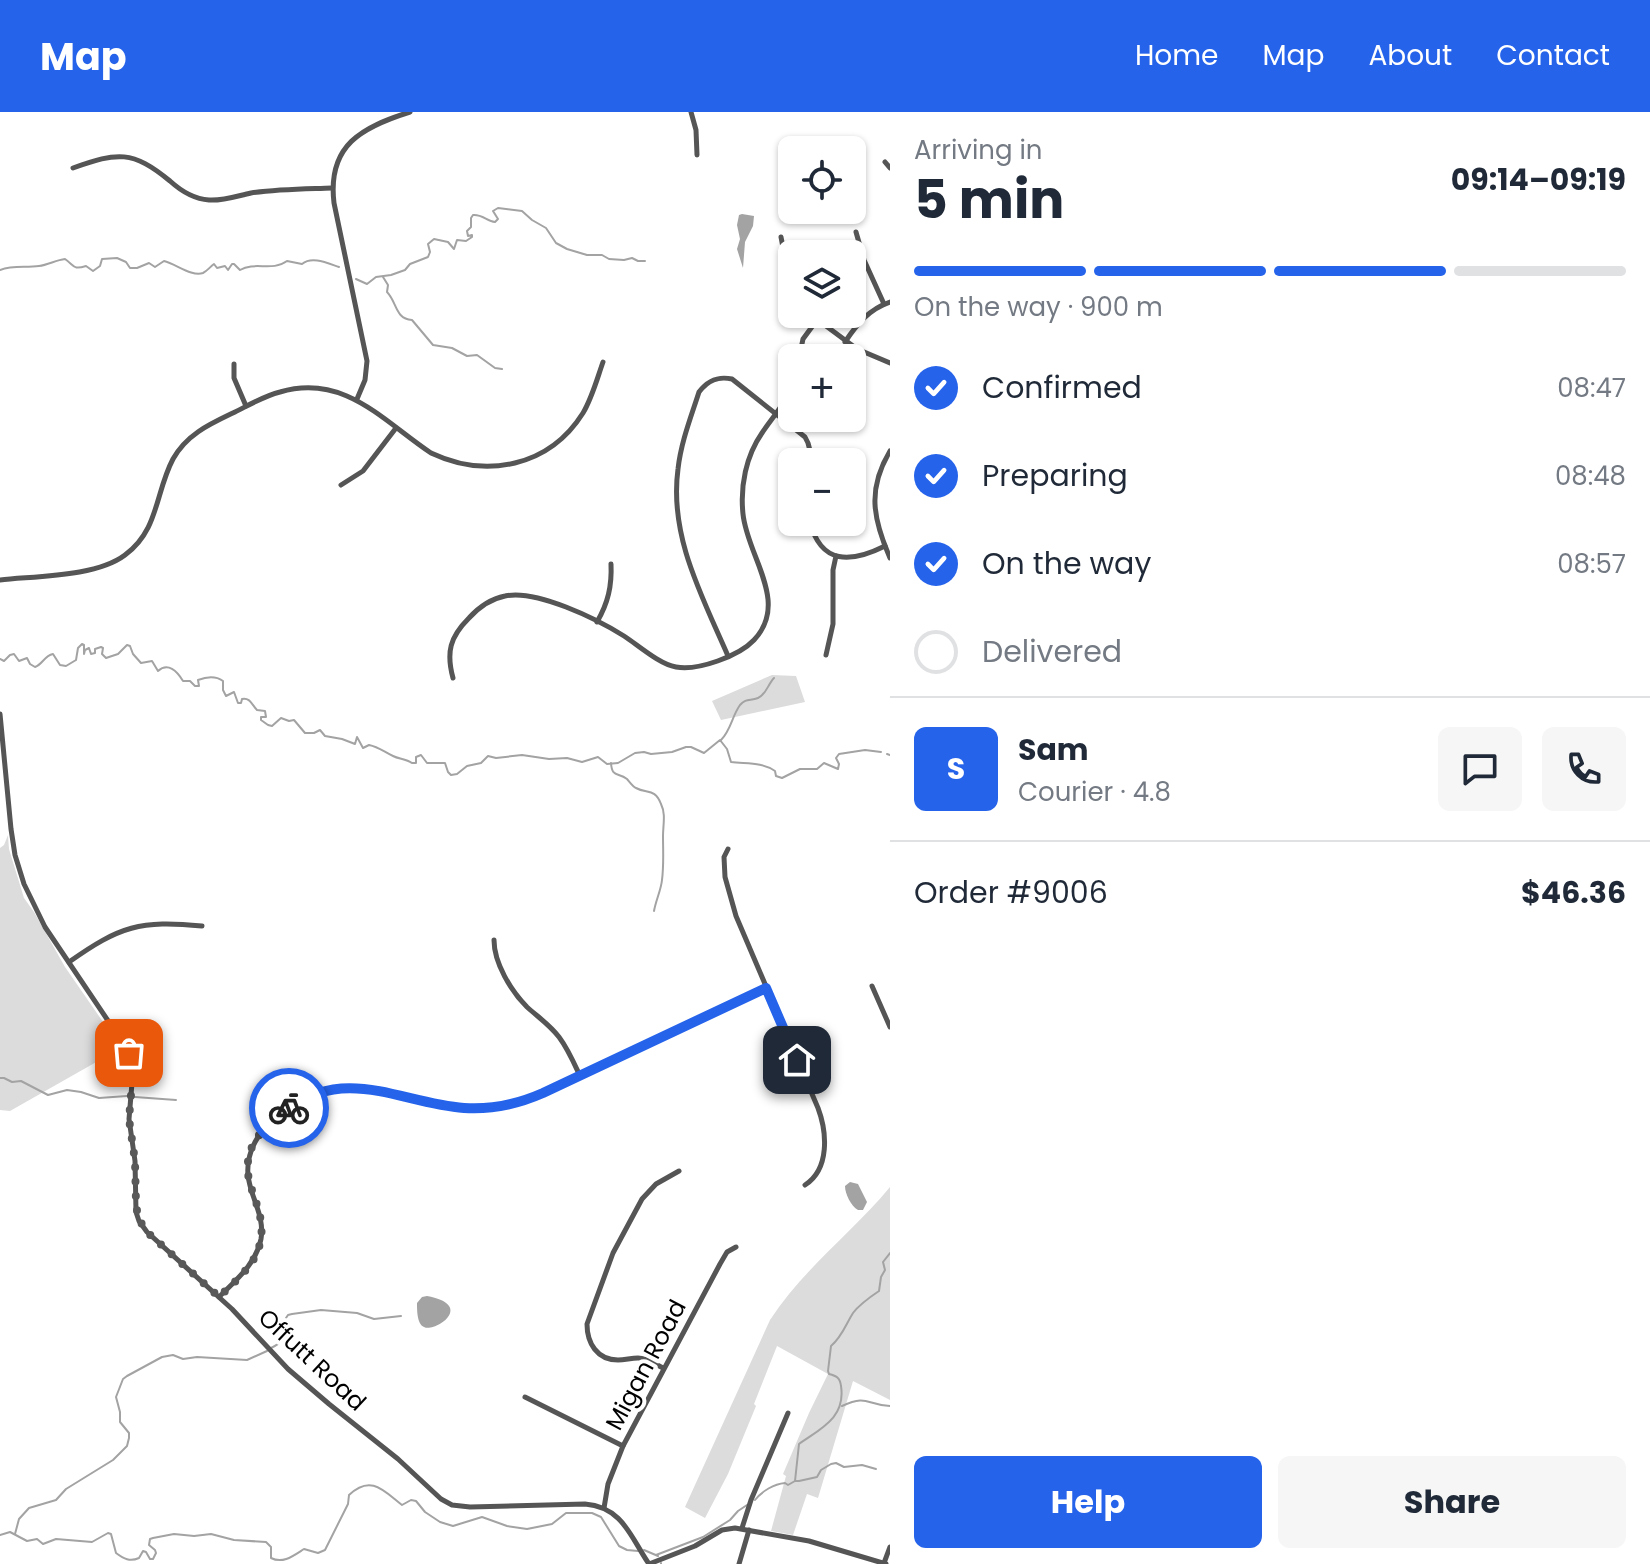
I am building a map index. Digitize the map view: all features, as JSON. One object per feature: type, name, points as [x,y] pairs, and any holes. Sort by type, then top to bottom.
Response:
[{"type":"street","points":[[357,399],[365,380],[367,361],[332,188],[339,157],[351,141],[375,124],[410,112]]},
{"type":"street","points":[[691,112],[696,130],[697,155]]},
{"type":"street","points":[[73,168],[113,156],[134,158],[154,168],[185,192],[207,200],[253,193],[332,188]]},
{"type":"street","points":[[885,162],[890,168]]},
{"type":"street","points":[[845,342],[862,319],[887,303],[864,260],[856,232]]},
{"type":"street","points":[[827,328],[857,349],[890,363]]},
{"type":"street","points":[[0,580],[90,570],[121,558],[148,529],[169,467],[183,445],[201,429],[279,392],[301,388],[325,389],[357,399],[431,453],[458,463],[485,467],[514,463],[538,454],[561,439],[585,410],[603,362]]},
{"type":"street","points":[[234,364],[234,378],[246,406]]},
{"type":"street","points":[[728,656],[688,563],[680,533],[676,496],[678,471],[699,392],[704,385],[722,377],[732,379],[805,437],[809,448]]},
{"type":"street","points":[[453,678],[449,664],[454,635],[476,610],[499,597],[525,595],[575,611],[677,667],[706,664],[728,656],[757,637],[767,615],[769,595],[747,538],[742,495],[746,466],[760,436],[778,410]]},
{"type":"street","points":[[341,485],[363,471],[396,428]]},
{"type":"street","points":[[890,451],[875,492],[879,531],[890,558]]},
{"type":"street","points":[[815,536],[823,548],[836,556],[860,557],[885,546]]},
{"type":"street","points":[[826,655],[833,624],[836,556]]},
{"type":"street","points":[[597,622],[609,595],[611,564]]},
{"type":"street","name":"Offutt Road","points":[[0,714],[11,829],[19,869],[36,911],[132,1061],[134,1076],[129,1119],[135,1161],[136,1208],[139,1221],[147,1232],[219,1297],[288,1369],[390,1452],[445,1502],[465,1507],[585,1504],[604,1508]]},
{"type":"street","points":[[728,849],[724,865],[736,916],[824,1126],[823,1158],[815,1177],[805,1185]]},
{"type":"street","points":[[69,962],[105,938],[133,927],[165,923],[202,926]]},
{"type":"street","points":[[494,940],[498,958],[514,991],[559,1036],[580,1076]]},
{"type":"street","points":[[872,986],[890,1027]]},
{"type":"street","points":[[219,1297],[250,1264],[261,1241],[261,1217],[248,1172],[252,1148],[267,1124],[298,1102],[324,1090],[352,1087],[451,1107],[488,1108],[528,1100],[766,988]]},
{"type":"street","points":[[663,1368],[644,1359],[614,1360],[604,1357],[591,1345],[587,1324],[616,1244],[646,1193],[679,1171]]},
{"type":"street","name":"Migan Road","points":[[604,1508],[608,1484],[623,1446],[720,1264],[727,1252],[736,1247]]},
{"type":"street","points":[[525,1397],[623,1446]]},
{"type":"street","points":[[739,1564],[751,1500],[788,1413]]},
{"type":"street","points":[[604,1508],[621,1521],[649,1564],[695,1546],[722,1530],[746,1529],[809,1541],[885,1564],[890,1547]]},
{"type":"shaded area","points":[[742,214],[754,216],[745,242],[743,268],[737,249],[740,239],[737,225]]},
{"type":"shaded area","points":[[772,675],[796,676],[805,702],[721,720],[712,701]]},
{"type":"shaded area","points":[[8,835],[9,849],[24,898],[65,967],[121,1048],[10,1111],[0,1110],[0,848]]},
{"type":"shaded area","points":[[850,1182],[858,1184],[867,1202],[863,1210],[855,1208],[847,1196],[845,1186]]},
{"type":"shaded area","points":[[890,1187],[890,1400],[853,1381],[818,1498],[807,1494],[793,1535],[771,1531],[786,1476],[783,1474],[828,1374],[777,1346],[728,1474],[705,1518],[685,1507],[770,1320],[797,1284]]},
{"type":"shaded area","points":[[427,1296],[449,1305],[450,1311],[443,1322],[429,1328],[422,1325],[417,1313],[417,1303]]},
{"type":"shaded area","points":[[635,1396],[628,1414],[614,1425],[612,1421],[619,1410]]},
{"type":"waterway","points":[[356,279],[367,284],[376,277],[405,270],[410,264],[428,257],[428,244],[434,239],[448,242],[454,249],[457,240],[466,241],[472,237],[468,236],[467,231],[473,215],[495,222],[498,219],[493,211],[498,208],[522,211],[546,228],[556,243],[567,249],[609,259],[645,261]]},
{"type":"waterway","points":[[0,270],[65,259],[74,267],[86,266],[93,271],[100,266],[102,259],[117,258],[130,268],[149,263],[155,267],[164,261],[199,274],[214,264],[217,268],[225,266],[228,270],[234,264],[240,270],[252,266],[275,266],[287,261],[302,264],[315,260],[339,267]]},
{"type":"waterway","points":[[383,277],[388,285],[387,292],[399,313],[412,320],[433,345],[452,348],[467,356],[477,355],[495,368],[502,369]]},
{"type":"waterway","points":[[0,659],[4,661],[14,654],[19,661],[27,658],[35,667],[53,654],[60,665],[66,666],[76,660],[82,644],[84,654],[89,648],[91,654],[101,647],[106,658],[118,654],[127,645],[141,663],[152,661],[158,671],[165,667],[172,669],[183,681],[190,681],[195,686],[199,686],[198,680],[201,679],[220,679],[226,696],[234,692],[238,703],[247,699],[257,710],[265,711],[266,717],[261,717],[261,720],[268,725],[272,726],[281,718],[294,720],[305,733],[320,730],[325,736],[355,744],[357,737],[363,748],[373,746],[412,763],[416,763],[416,757],[421,755],[427,763],[445,763],[451,775],[467,766],[481,763],[488,756],[522,755],[582,762],[598,757],[607,764],[618,763],[635,753],[672,752],[686,747],[704,753],[720,740],[731,762],[765,766],[782,778],[800,769],[817,769],[824,763],[838,769],[836,758],[839,754],[865,750],[881,752]]},
{"type":"waterway","points":[[721,740],[740,705],[746,700],[761,697],[774,678]]},
{"type":"waterway","points":[[611,763],[614,773],[640,790],[653,793],[663,808],[663,874],[654,911]]},
{"type":"waterway","points":[[0,1078],[21,1081],[48,1095],[67,1090],[99,1098],[127,1096]]},
{"type":"waterway","points":[[135,1097],[176,1100]]},
{"type":"waterway","points":[[755,1500],[773,1486],[795,1481],[799,1444],[830,1421],[840,1406],[840,1381],[828,1371],[831,1346],[855,1310],[879,1291],[885,1270],[883,1262],[890,1253]]},
{"type":"waterway","points":[[271,1348],[283,1340],[284,1321],[292,1314],[321,1310],[357,1313],[374,1319],[401,1316]]},
{"type":"waterway","points":[[15,1534],[19,1519],[29,1508],[56,1500],[66,1489],[113,1460],[127,1446],[129,1433],[120,1422],[116,1397],[127,1376],[162,1357],[173,1355],[183,1359],[247,1360],[267,1351]]},
{"type":"waterway","points":[[842,1406],[862,1400],[890,1406]]},
{"type":"waterway","points":[[795,1481],[817,1477],[821,1470],[836,1463],[844,1467],[862,1465],[876,1469]]},
{"type":"waterway","points":[[0,1535],[10,1532],[27,1541],[37,1539],[43,1544],[56,1539],[92,1542],[108,1533],[111,1534],[116,1553],[133,1560],[139,1558],[143,1551],[153,1559],[156,1553],[149,1545],[150,1539],[174,1534],[211,1534],[234,1540],[266,1542],[271,1547],[271,1558],[284,1560],[304,1549],[318,1553],[325,1550],[348,1504],[349,1495],[371,1485],[402,1505],[416,1501],[425,1512],[453,1526],[482,1517],[527,1529],[552,1524],[566,1513],[592,1513],[601,1517],[619,1546],[638,1551]]},
{"type":"waterway","points":[[656,1555],[703,1537],[747,1505]]},
{"type":"waterway","points":[[644,1550],[658,1556]]},
{"type":"way so far","points":[[129,1053],[134,1076],[129,1119],[138,1218],[147,1232],[219,1297],[250,1264],[261,1241],[261,1217],[248,1172],[252,1148],[264,1128],[289,1108]]},
{"type":"route","points":[[289,1108],[312,1094],[346,1087],[462,1108],[515,1104],[766,988],[797,1060]]}]
